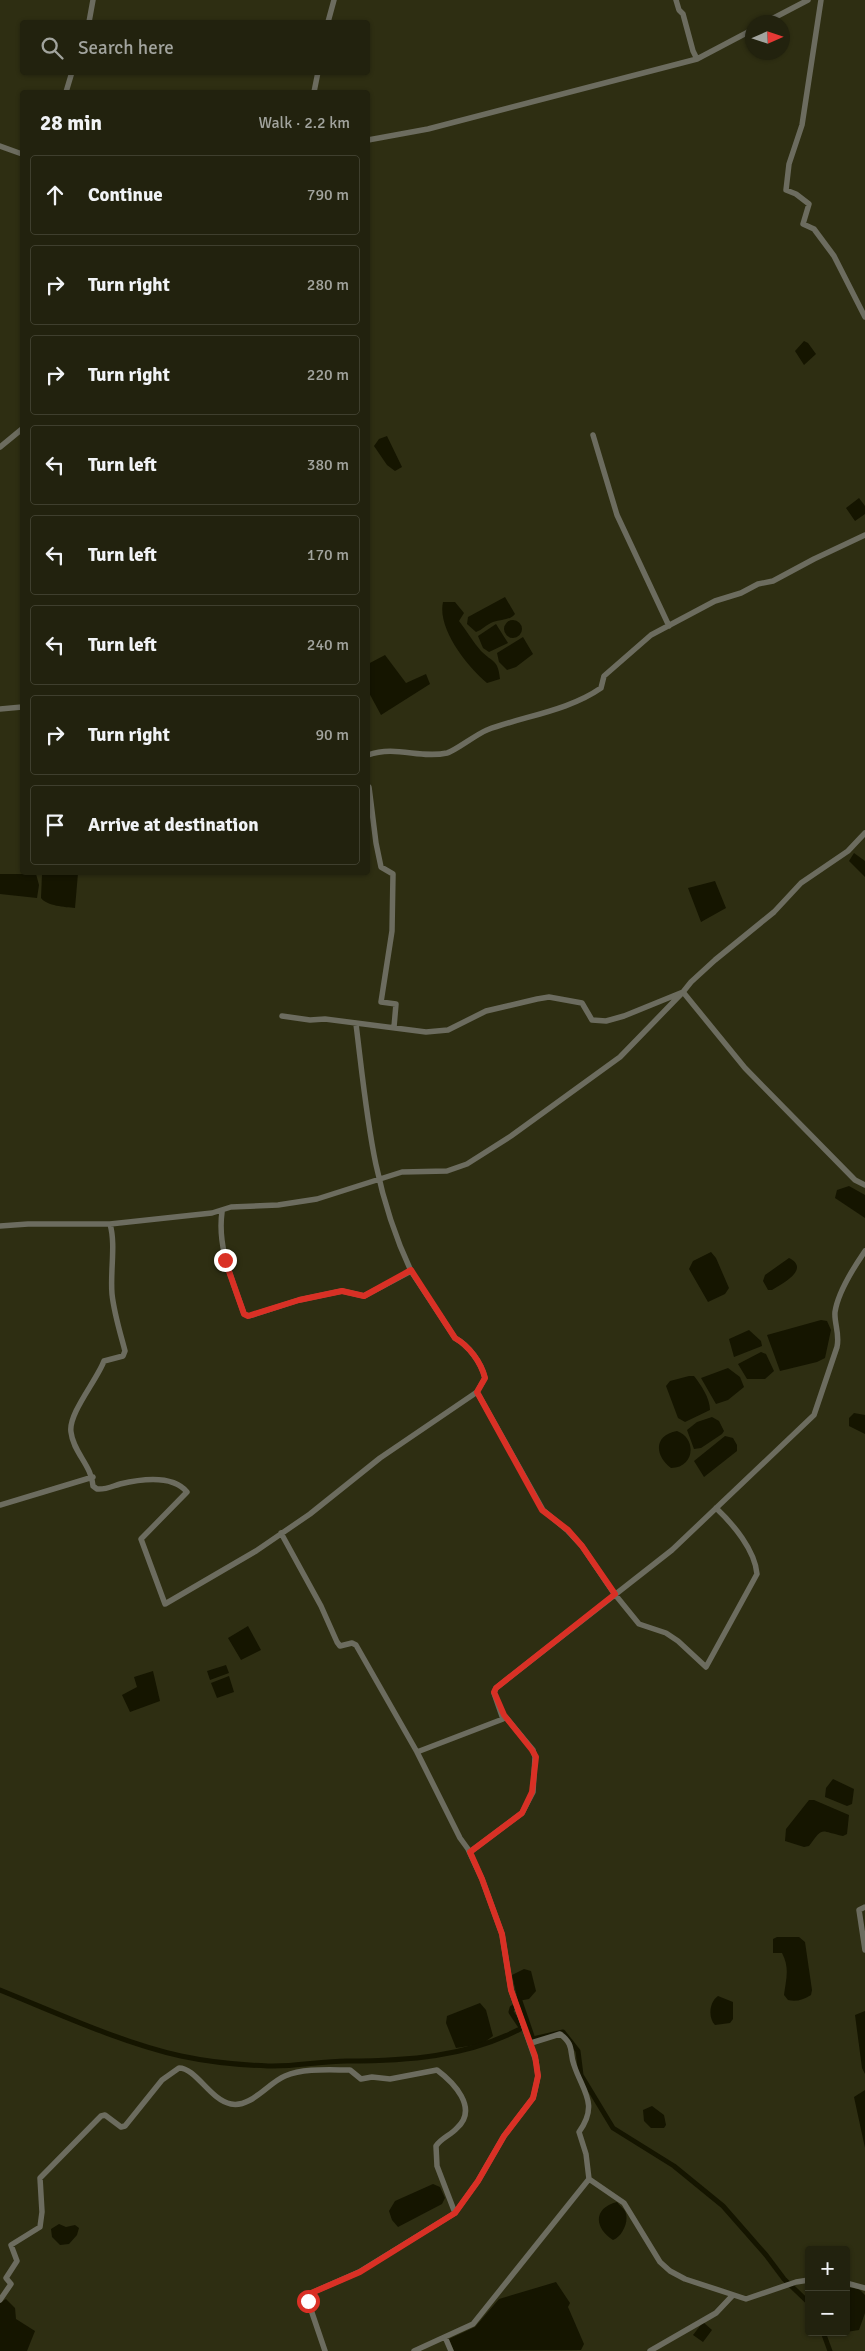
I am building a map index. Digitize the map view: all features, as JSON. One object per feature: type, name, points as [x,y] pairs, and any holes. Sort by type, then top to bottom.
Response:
[{"type":"street","points":[[89,20],[93,0]]},
{"type":"street","points":[[329,20],[334,0]]},
{"type":"street","points":[[676,0],[679,10],[683,14],[697,59]]},
{"type":"street","points":[[779,15],[808,0]]},
{"type":"street","points":[[820,0],[802,125],[789,164],[786,190],[796,194],[809,204],[804,224],[814,229],[834,256],[865,317]]},
{"type":"street","points":[[370,140],[428,129],[697,59],[745,34]]},
{"type":"street","points":[[67,90],[71,75]]},
{"type":"street","points":[[314,90],[317,75]]},
{"type":"street","points":[[0,146],[20,153]]},
{"type":"street","points":[[0,448],[20,431]]},
{"type":"street","points":[[593,435],[617,515],[669,626]]},
{"type":"street","points":[[370,754],[380,750],[404,750],[431,755],[449,753],[465,741],[486,730],[522,720],[590,696],[601,688],[604,676],[616,664],[651,635],[715,601],[742,593],[758,584],[773,581],[814,558],[865,535]]},
{"type":"street","points":[[0,709],[20,707]]},
{"type":"street","points":[[370,795],[381,868],[393,874],[392,931],[381,1002],[396,1004],[394,1027]]},
{"type":"street","points":[[0,1226],[110,1224],[222,1212],[231,1207],[278,1205],[316,1199],[402,1172],[447,1171],[467,1164],[512,1136],[620,1057],[714,960],[774,912],[802,883],[848,851],[865,833]]},
{"type":"street","points":[[282,1016],[310,1020],[325,1019],[426,1032],[448,1030],[465,1024],[486,1011],[549,997],[582,1003],[592,1020],[606,1021],[633,1013],[683,992]]},
{"type":"street","points":[[683,992],[745,1068],[855,1180],[865,1185]]},
{"type":"street","points":[[110,1224],[113,1233],[110,1262],[112,1294],[124,1351],[121,1357],[104,1361],[77,1412],[71,1433],[82,1460],[93,1477],[93,1486],[97,1489],[155,1479],[170,1481],[183,1487],[187,1492],[141,1539],[165,1604],[256,1551],[281,1534],[380,1458],[477,1392],[485,1378],[482,1369],[464,1342],[455,1338],[411,1270],[394,1236],[378,1180],[356,1024]]},
{"type":"street","points":[[222,1212],[221,1230],[225,1260],[244,1314],[248,1316],[299,1300],[342,1291],[364,1296],[411,1270]]},
{"type":"street","points":[[470,1852],[522,1813],[532,1792],[536,1757],[504,1715],[494,1692],[496,1688],[672,1550],[814,1415],[838,1347],[839,1336],[835,1312],[850,1274],[865,1251]]},
{"type":"street","points":[[477,1392],[542,1510],[568,1530],[582,1546],[615,1594],[640,1624],[666,1633],[678,1641],[706,1667],[757,1574],[756,1564],[736,1531],[716,1508]]},
{"type":"street","points":[[0,1505],[93,1477]]},
{"type":"street","points":[[281,1534],[321,1606],[337,1642],[340,1646],[352,1643],[356,1646],[417,1752],[460,1838],[470,1852],[502,1934],[516,2007],[531,2043],[538,2076],[533,2098],[504,2136],[478,2181],[455,2213],[360,2272],[309,2294],[308,2301],[324,2351]]},
{"type":"street","points":[[417,1752],[503,1719],[504,1715]]},
{"type":"street","points":[[865,1907],[858,1910],[865,1950]]},
{"type":"street","points":[[414,2351],[474,2324],[588,2179],[586,2154],[579,2132],[585,2124],[589,2110],[589,2100],[574,2066],[574,2054],[566,2039],[560,2034],[531,2043]]},
{"type":"street","points":[[0,2300],[11,2284],[6,2278],[17,2261],[11,2245],[40,2227],[42,2212],[40,2178],[101,2116],[105,2115],[120,2127],[125,2126],[162,2080],[180,2068],[188,2070],[215,2097],[231,2104],[248,2101],[283,2077],[295,2072],[350,2070],[361,2079],[372,2077],[384,2080],[437,2070],[453,2082],[464,2100],[464,2115],[461,2125],[436,2146],[438,2166],[455,2213]]},
{"type":"street","points":[[588,2179],[624,2203],[660,2262],[670,2271],[685,2279],[746,2299],[805,2281]]},
{"type":"street","points":[[850,2284],[865,2288]]},
{"type":"street","points":[[650,2351],[716,2313],[733,2295]]},
{"type":"street","points":[[445,2337],[451,2351]]},
{"type":"shaded area","points":[[804,341],[808,343],[816,354],[804,365],[795,351]]},
{"type":"shaded area","points":[[387,436],[402,467],[395,471],[387,465],[374,446],[379,439]]},
{"type":"shaded area","points":[[859,498],[865,506],[865,514],[855,521],[846,508]]},
{"type":"shaded area","points":[[505,597],[515,614],[513,616],[491,623],[476,632],[467,624],[468,617]]},
{"type":"shaded area","points":[[443,602],[455,602],[464,613],[459,621],[475,644],[494,662],[498,668],[500,679],[487,683],[463,657],[449,635],[445,624],[442,613]]},
{"type":"shaded area","points":[[509,620],[517,620],[522,625],[520,636],[509,638],[504,633],[504,625]]},
{"type":"shaded area","points":[[496,624],[508,643],[489,652],[483,648],[478,636]]},
{"type":"shaded area","points":[[523,637],[533,654],[516,667],[507,670],[499,662],[497,653]]},
{"type":"shaded area","points":[[385,655],[406,683],[426,674],[430,684],[381,715],[370,695],[370,663]]},
{"type":"shaded area","points":[[854,853],[865,861],[865,877],[849,861]]},
{"type":"shaded area","points":[[0,874],[36,875],[39,885],[37,898],[0,894]]},
{"type":"shaded area","points":[[42,875],[78,875],[75,908],[61,907],[44,901],[41,898]]},
{"type":"shaded area","points":[[715,881],[726,908],[701,922],[688,888]]},
{"type":"shaded area","points":[[849,1186],[865,1195],[865,1218],[835,1198],[837,1190]]},
{"type":"shaded area","points":[[711,1252],[716,1258],[729,1288],[725,1294],[708,1302],[689,1269],[693,1261]]},
{"type":"shaded area","points":[[789,1258],[795,1262],[796,1271],[782,1284],[772,1290],[768,1290],[763,1281],[765,1275]]},
{"type":"shaded area","points":[[821,1320],[827,1321],[831,1330],[825,1358],[817,1362],[780,1371],[767,1335]]},
{"type":"shaded area","points":[[749,1330],[761,1341],[762,1346],[734,1357],[729,1339]]},
{"type":"shaded area","points":[[761,1352],[766,1354],[774,1371],[765,1379],[747,1379],[738,1364]]},
{"type":"shaded area","points":[[728,1368],[740,1377],[744,1387],[728,1400],[716,1404],[701,1378]]},
{"type":"shaded area","points":[[694,1376],[707,1396],[710,1410],[685,1422],[678,1418],[666,1386],[670,1381]]},
{"type":"shaded area","points":[[854,1413],[865,1415],[865,1434],[849,1426],[849,1418]]},
{"type":"shaded area","points":[[712,1417],[719,1421],[724,1431],[701,1448],[694,1449],[687,1430],[697,1422]]},
{"type":"shaded area","points":[[677,1431],[688,1440],[690,1452],[689,1458],[685,1463],[679,1467],[671,1468],[665,1463],[659,1452],[659,1446],[664,1437],[669,1433]]},
{"type":"shaded area","points":[[725,1436],[733,1438],[737,1445],[737,1451],[704,1477],[694,1461]]},
{"type":"shaded area","points":[[248,1626],[261,1650],[241,1660],[228,1638]]},
{"type":"shaded area","points":[[226,1665],[229,1673],[210,1680],[207,1671]]},
{"type":"shaded area","points":[[153,1671],[160,1701],[130,1712],[122,1695],[137,1687],[134,1677]]},
{"type":"shaded area","points":[[229,1676],[234,1692],[217,1698],[211,1683]]},
{"type":"shaded area","points":[[833,1779],[854,1789],[852,1804],[847,1806],[825,1797],[826,1788]]},
{"type":"shaded area","points":[[809,1800],[814,1800],[849,1815],[847,1834],[843,1836],[823,1832],[817,1835],[809,1846],[804,1847],[785,1841],[786,1829]]},
{"type":"shaded area","points":[[777,1937],[799,1937],[805,1942],[812,1990],[811,1995],[797,2001],[791,2001],[784,1995],[787,1974],[786,1964],[782,1953],[773,1953],[773,1939]]},
{"type":"shaded area","points":[[524,1969],[531,1971],[536,1991],[529,1999],[518,2001],[512,1975]]},
{"type":"shaded area","points":[[718,1996],[733,2002],[733,2019],[730,2023],[715,2025],[711,2018],[711,2006]]},
{"type":"shaded area","points":[[480,2003],[486,2010],[493,2036],[482,2044],[456,2048],[446,2023],[447,2016]]},
{"type":"shaded area","points":[[865,2011],[865,2074],[862,2068],[855,2015]]},
{"type":"shaded area","points":[[865,2090],[865,2148],[854,2097]]},
{"type":"shaded area","points":[[652,2106],[664,2115],[666,2125],[664,2128],[651,2128],[644,2121],[643,2110]]},
{"type":"shaded area","points":[[433,2184],[440,2187],[445,2198],[442,2204],[398,2227],[392,2220],[389,2211],[395,2201]]},
{"type":"shaded area","points":[[617,2202],[625,2211],[626,2224],[619,2236],[613,2240],[602,2230],[599,2219],[600,2213],[604,2209]]},
{"type":"shaded area","points":[[59,2224],[66,2227],[75,2225],[79,2228],[77,2235],[69,2244],[60,2245],[52,2237],[51,2229]]},
{"type":"shaded area","points":[[556,2282],[570,2303],[568,2307],[584,2344],[581,2350],[454,2351],[449,2339],[475,2327],[499,2299]]},
{"type":"shaded area","points":[[850,2288],[859,2289],[865,2295],[865,2313],[859,2330],[850,2331]]},
{"type":"shaded area","points":[[6,2299],[15,2308],[16,2319],[35,2331],[27,2351],[0,2351],[0,2303]]},
{"type":"shaded area","points":[[703,2322],[712,2330],[703,2342],[693,2335]]},
{"type":"waterway","points":[[0,1990],[90,2027],[159,2050],[213,2062],[268,2066],[436,2056],[479,2046],[520,2029],[521,2027],[511,2012],[512,2008],[520,2004]]},
{"type":"waterway","points":[[520,2001],[533,2039],[563,2032],[578,2051],[581,2075],[613,2128],[674,2166],[723,2206],[766,2255],[784,2279],[805,2299]]},
{"type":"waterway","points":[[824,2336],[830,2351]]},
{"type":"route","points":[[225,1260],[244,1314],[248,1316],[299,1300],[342,1291],[364,1296],[411,1270],[442,1315],[455,1338],[464,1342],[482,1369],[485,1378],[477,1392],[542,1510],[568,1530],[582,1546],[615,1594],[496,1688],[494,1692],[504,1715],[536,1757],[532,1792],[522,1813],[470,1852],[502,1934],[511,1990],[535,2056],[538,2076],[533,2098],[504,2136],[478,2181],[455,2213],[360,2272],[309,2294],[308,2301]]}]
